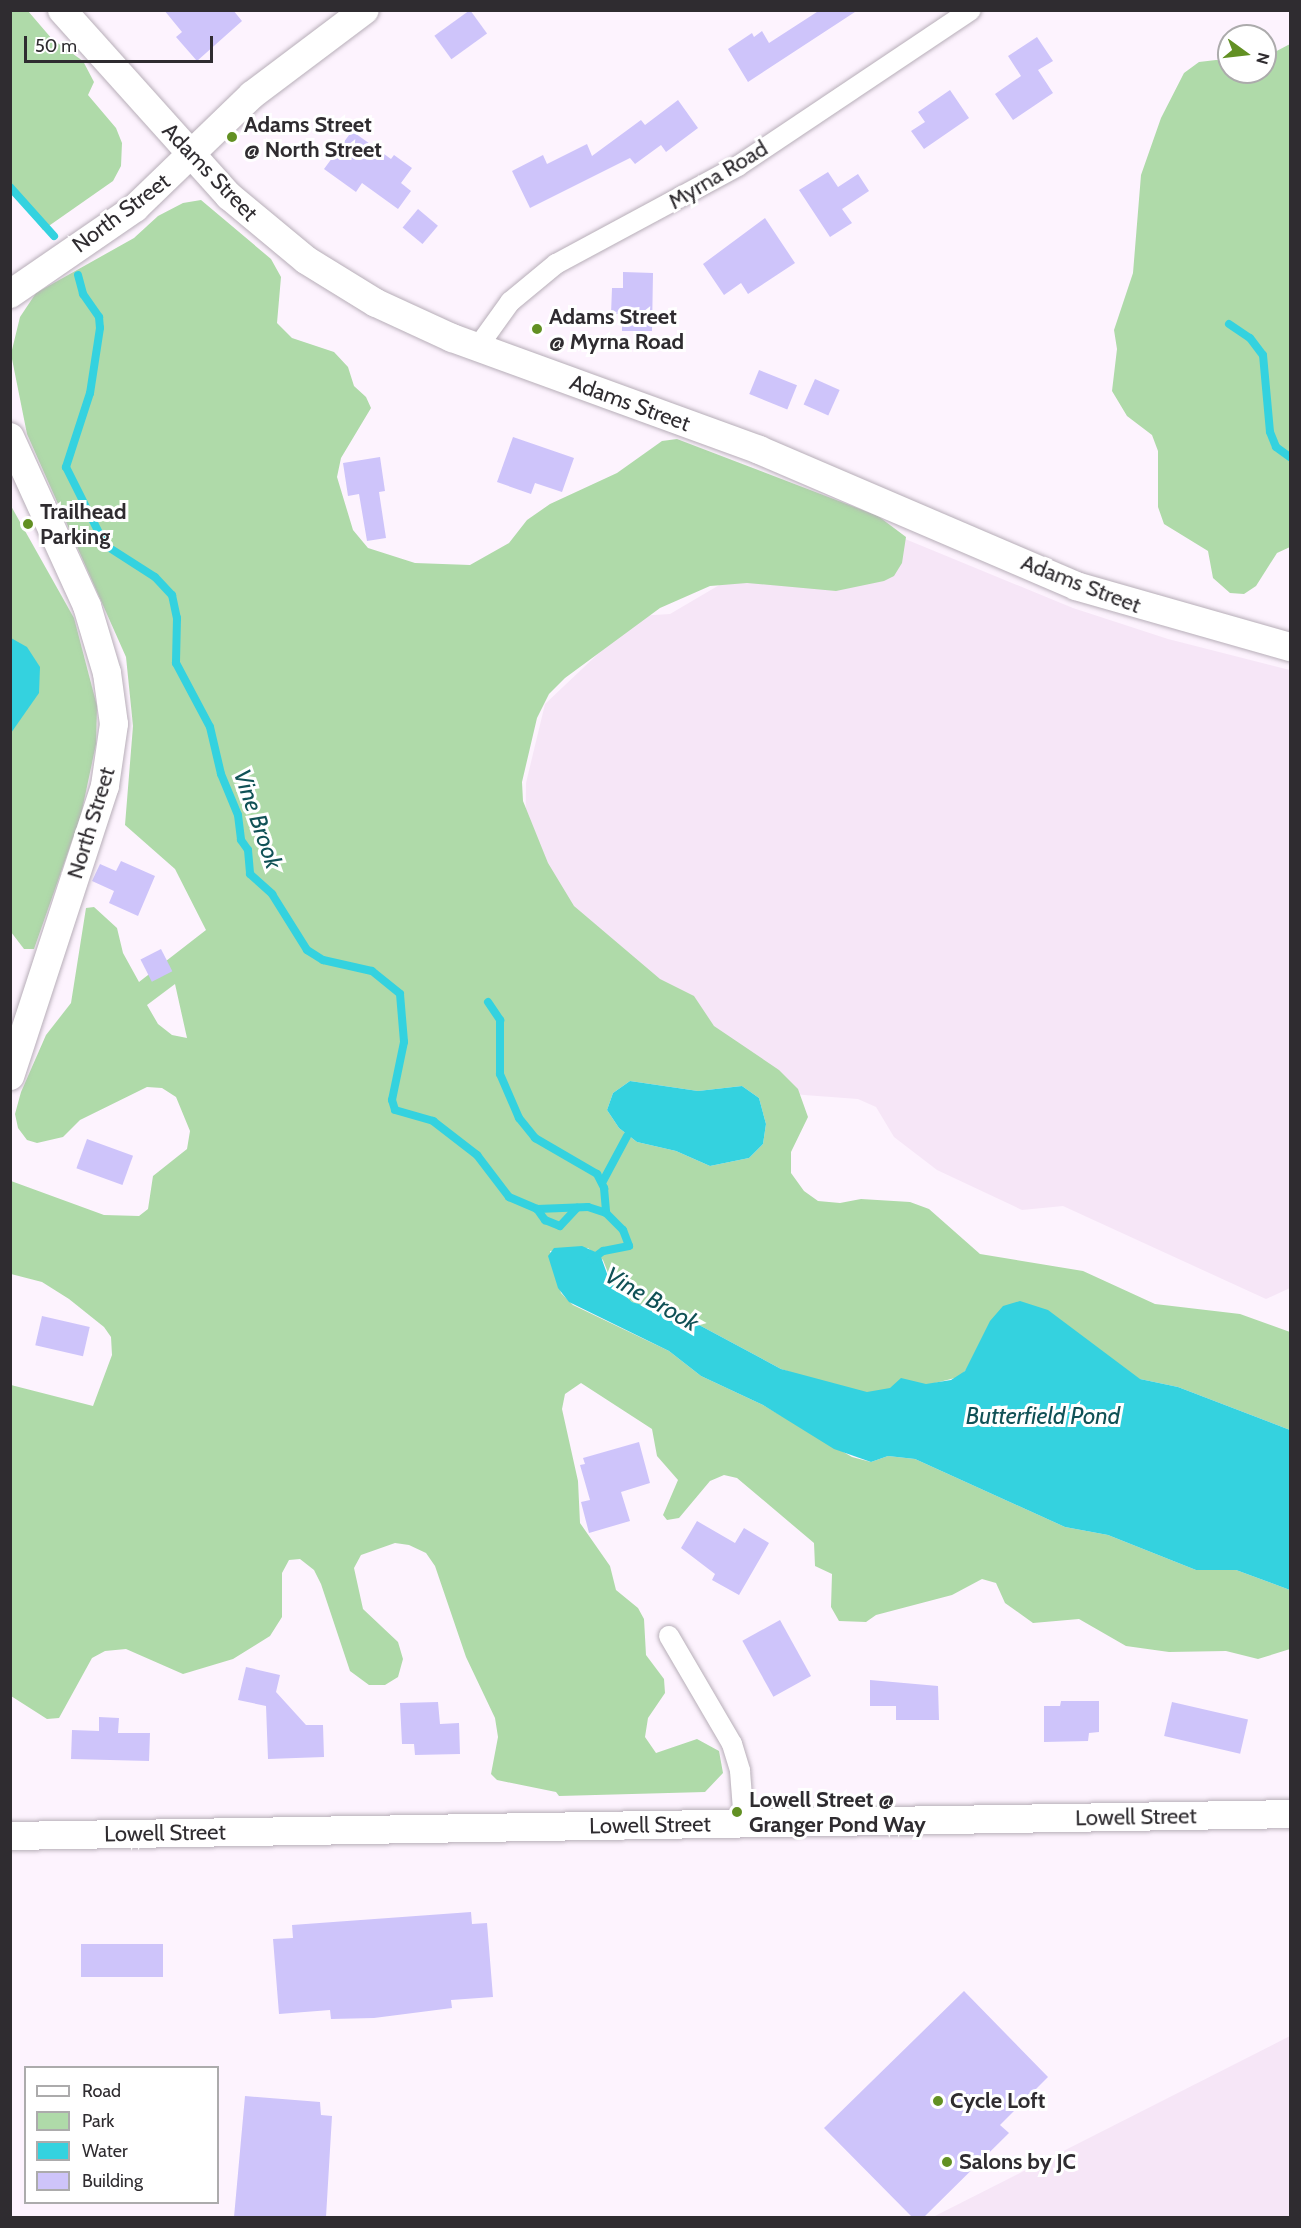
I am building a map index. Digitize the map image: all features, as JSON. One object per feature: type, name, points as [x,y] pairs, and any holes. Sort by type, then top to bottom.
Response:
[{"type":"main road","name":"Adams Street","points":[[62,10],[229,196],[316,267],[403,317],[477,348],[759,450],[1076,586],[1290,647]]},
{"type":"main road","name":"North Street","points":[[10,294],[135,208],[191,156],[252,94],[365,10]]},
{"type":"main road","name":"North Street","points":[[10,437],[87,606],[107,673],[114,724],[101,801],[10,1076]]},
{"type":"main road","name":"Lowell Street","points":[[10,1836],[1290,1814]]},
{"type":"street","name":"Myrna Road","points":[[477,348],[510,302],[556,264],[738,166],[971,10]]},
{"type":"street","points":[[669,1636],[732,1744],[740,1772],[744,1823]]},
{"type":"shaded area","points":[[842,513],[1073,608],[1168,639],[1290,670],[1290,1288],[1266,1299],[1063,1206],[1022,1210],[937,1170],[894,1137],[876,1107],[858,1099],[791,1094],[525,870],[526,783],[545,704],[638,616],[670,614]]},
{"type":"shaded area","points":[[1290,2036],[1290,2217],[933,2217]]},
{"type":"green space","points":[[11,10],[28,11],[52,39],[83,61],[94,82],[88,95],[116,128],[122,143],[121,166],[113,181],[43,230],[11,188]]},
{"type":"green space","points":[[1290,44],[1290,547],[1277,553],[1256,586],[1244,594],[1230,593],[1213,578],[1208,551],[1164,524],[1158,507],[1158,451],[1152,435],[1127,416],[1112,391],[1117,349],[1114,330],[1133,273],[1141,175],[1161,118],[1184,73],[1199,62],[1217,60],[1217,84],[1277,84],[1277,51]]},
{"type":"green space","points":[[201,200],[271,259],[281,277],[277,323],[292,338],[334,352],[348,367],[354,386],[366,397],[371,408],[341,458],[337,477],[353,530],[368,548],[415,563],[470,565],[509,543],[527,520],[550,504],[617,473],[662,441],[677,439],[878,516],[906,537],[902,563],[894,576],[884,581],[836,591],[747,583],[710,586],[660,608],[565,678],[549,694],[537,718],[522,782],[523,801],[548,863],[574,906],[660,979],[694,996],[714,1026],[779,1070],[798,1089],[808,1117],[791,1152],[791,1173],[804,1191],[818,1201],[840,1203],[861,1199],[910,1202],[929,1209],[980,1254],[1083,1271],[1155,1304],[1240,1314],[1290,1332],[1290,1430],[1178,1387],[1140,1379],[1121,1389],[1113,1387],[1085,1356],[1036,1340],[1015,1353],[988,1348],[959,1377],[931,1384],[958,1387],[996,1363],[1053,1360],[1086,1373],[1084,1381],[1064,1372],[1056,1378],[1079,1406],[1076,1436],[1091,1468],[1079,1473],[980,1428],[968,1407],[897,1402],[805,1377],[781,1369],[686,1318],[632,1302],[614,1288],[603,1260],[588,1248],[550,1251],[561,1293],[573,1305],[669,1351],[701,1376],[763,1405],[852,1457],[871,1462],[888,1456],[915,1459],[1065,1527],[1108,1535],[1196,1570],[1236,1570],[1290,1590],[1290,1649],[1258,1659],[1226,1651],[1169,1652],[1126,1646],[1079,1619],[1033,1623],[1005,1603],[996,1583],[982,1579],[952,1595],[876,1615],[866,1622],[839,1621],[831,1607],[832,1574],[815,1566],[814,1543],[737,1478],[724,1475],[710,1481],[679,1518],[667,1520],[663,1515],[678,1480],[657,1456],[652,1429],[581,1383],[565,1394],[562,1409],[578,1481],[580,1523],[610,1566],[616,1590],[638,1608],[644,1619],[646,1655],[664,1679],[665,1693],[648,1718],[645,1737],[656,1753],[697,1739],[719,1751],[723,1773],[705,1792],[559,1796],[556,1792],[497,1780],[491,1774],[498,1737],[495,1718],[466,1657],[435,1566],[426,1553],[409,1545],[395,1543],[361,1555],[354,1568],[363,1609],[398,1642],[403,1659],[398,1677],[385,1685],[369,1685],[350,1671],[321,1584],[314,1570],[300,1559],[289,1560],[282,1573],[282,1617],[270,1636],[233,1659],[183,1674],[126,1649],[105,1651],[92,1658],[59,1718],[47,1719],[11,1696],[11,1385],[93,1406],[112,1355],[111,1337],[104,1327],[69,1299],[42,1282],[11,1274],[11,1181],[104,1215],[139,1216],[148,1209],[153,1176],[187,1149],[190,1131],[176,1097],[162,1088],[147,1087],[80,1120],[63,1137],[37,1143],[27,1140],[18,1128],[15,1114],[21,1092],[46,1035],[71,1003],[86,908],[94,907],[117,928],[123,953],[139,982],[206,930],[175,869],[125,825],[133,726],[126,657],[27,434],[11,354],[20,317],[36,293],[134,238],[158,216],[183,203]],"holes":[[[175,984],[187,1038],[172,1035],[158,1024],[147,1005]],[[630,1081],[698,1091],[742,1086],[759,1098],[766,1124],[763,1144],[749,1158],[710,1166],[676,1151],[637,1142],[619,1128],[607,1110],[613,1093]]]},
{"type":"green space","points":[[11,506],[74,618],[97,706],[96,744],[81,815],[34,949],[24,949],[11,932]]},
{"type":"water","points":[[11,638],[27,647],[40,667],[39,693],[11,733]]},
{"type":"water","points":[[630,1081],[698,1091],[742,1086],[759,1098],[766,1124],[763,1144],[749,1158],[710,1166],[676,1151],[637,1142],[619,1128],[607,1110],[613,1093]]},
{"type":"water","name":"Butterfield Pond","points":[[582,1246],[600,1254],[610,1282],[632,1302],[686,1318],[781,1369],[867,1392],[890,1388],[901,1378],[926,1384],[951,1380],[965,1371],[990,1321],[1003,1306],[1020,1301],[1048,1310],[1140,1379],[1178,1387],[1290,1430],[1290,1590],[1236,1570],[1196,1570],[1108,1535],[1065,1527],[915,1459],[888,1456],[871,1462],[834,1449],[763,1405],[701,1376],[669,1351],[569,1302],[558,1288],[548,1256],[554,1248]]},
{"type":"building","points":[[164,10],[233,10],[242,21],[197,61],[176,37],[182,32]]},
{"type":"building","points":[[470,10],[487,33],[451,59],[434,36]]},
{"type":"building","points":[[820,10],[858,10],[748,82],[728,49],[752,33],[754,37],[762,31],[769,43]]},
{"type":"building","points":[[1037,37],[1053,61],[1038,70],[1053,93],[1013,120],[995,94],[1021,76],[1008,56]]},
{"type":"building","points":[[950,90],[969,118],[924,149],[911,131],[925,122],[918,112]]},
{"type":"building","points":[[678,100],[698,128],[666,152],[661,145],[635,164],[630,158],[530,208],[512,171],[543,155],[547,164],[587,144],[592,156],[641,120],[645,125]]},
{"type":"building","points":[[352,131],[391,159],[394,155],[412,168],[401,183],[411,191],[398,209],[362,183],[356,192],[324,169]]},
{"type":"building","points":[[828,172],[838,187],[858,174],[869,191],[842,209],[852,223],[830,237],[799,190]]},
{"type":"building","points":[[418,209],[438,226],[422,244],[403,227]]},
{"type":"building","points":[[765,218],[795,263],[748,294],[741,283],[724,295],[703,264]]},
{"type":"building","points":[[623,272],[653,273],[652,331],[622,331],[622,314],[611,314],[612,288],[623,288]]},
{"type":"building","points":[[759,370],[797,385],[787,409],[749,394]]},
{"type":"building","points":[[815,379],[840,390],[828,416],[804,405]]},
{"type":"building","points":[[513,437],[574,458],[562,492],[535,483],[531,494],[497,482]]},
{"type":"building","points":[[380,457],[385,491],[379,492],[386,538],[367,541],[359,494],[348,496],[343,463]]},
{"type":"building","points":[[121,861],[155,876],[138,916],[109,903],[114,891],[92,881],[100,864],[116,871]]},
{"type":"building","points":[[161,949],[172,971],[152,982],[141,959]]},
{"type":"building","points":[[87,1139],[133,1156],[122,1185],[76,1168]]},
{"type":"building","points":[[42,1316],[90,1327],[83,1356],[35,1345]]},
{"type":"building","points":[[639,1442],[650,1483],[621,1492],[630,1521],[589,1533],[581,1502],[590,1500],[580,1465],[585,1464],[583,1458]]},
{"type":"building","points":[[697,1521],[735,1543],[744,1528],[769,1543],[739,1595],[712,1580],[715,1574],[681,1548]]},
{"type":"building","points":[[780,1620],[811,1676],[773,1697],[742,1641]]},
{"type":"building","points":[[246,1667],[280,1675],[276,1692],[306,1725],[323,1725],[324,1757],[268,1759],[266,1706],[238,1700]]},
{"type":"building","points":[[870,1680],[938,1686],[939,1720],[896,1720],[896,1706],[870,1706]]},
{"type":"building","points":[[1061,1701],[1099,1701],[1099,1732],[1089,1733],[1088,1741],[1044,1742],[1044,1706],[1060,1706]]},
{"type":"building","points":[[438,1702],[440,1724],[459,1723],[460,1754],[415,1755],[414,1744],[402,1744],[400,1703]]},
{"type":"building","points":[[1172,1702],[1248,1720],[1240,1754],[1164,1736]]},
{"type":"building","points":[[99,1717],[119,1718],[118,1733],[150,1733],[149,1761],[71,1759],[72,1730],[99,1731]]},
{"type":"building","points":[[471,1912],[472,1924],[487,1923],[493,1997],[451,2000],[452,2008],[374,2018],[331,2019],[330,2010],[279,2014],[273,1939],[293,1938],[292,1925]]},
{"type":"building","points":[[81,1944],[163,1944],[163,1977],[81,1977]]},
{"type":"building","name":"Cycle Loft","points":[[964,1991],[1048,2077],[1000,2125],[1009,2133],[924,2217],[912,2217],[824,2128]]},
{"type":"building","points":[[245,2096],[320,2102],[321,2115],[332,2116],[326,2217],[234,2217]]},
{"type":"waterway","name":"Vine Brook","points":[[10,187],[54,236]]},
{"type":"waterway","name":"Vine Brook","points":[[78,275],[83,294],[99,317],[100,328],[90,393],[66,467],[105,545],[155,577],[172,595],[177,618],[176,663],[210,727],[221,774],[238,815],[241,840],[248,850],[250,874],[272,894],[307,950],[323,960],[372,971],[400,994],[404,1042],[392,1100],[395,1110],[433,1121],[477,1155],[509,1197],[537,1209],[588,1207],[606,1213],[623,1230],[629,1246],[603,1251],[591,1260]]},
{"type":"waterway","points":[[1229,324],[1250,338],[1263,355],[1270,432],[1276,447],[1290,457]]},
{"type":"waterway","points":[[488,1002],[500,1020],[500,1074],[519,1118],[535,1138],[597,1174],[604,1188],[606,1213]]},
{"type":"waterway","points":[[603,1181],[627,1136]]},
{"type":"waterway","points":[[537,1209],[545,1220],[560,1226],[577,1208]]},
{"type":"place","name":"Adams Street @ North Street","points":[[232,137]]},
{"type":"place","name":"Adams Street @ Myrna Road","points":[[537,329]]},
{"type":"place","name":"Trailhead Parking","points":[[28,524]]},
{"type":"place","name":"Lowell Street @ Granger Pond Way","points":[[737,1812]]},
{"type":"place","name":"Cycle Loft","points":[[938,2101]]},
{"type":"place","name":"Salons by JC","points":[[947,2162]]}]
